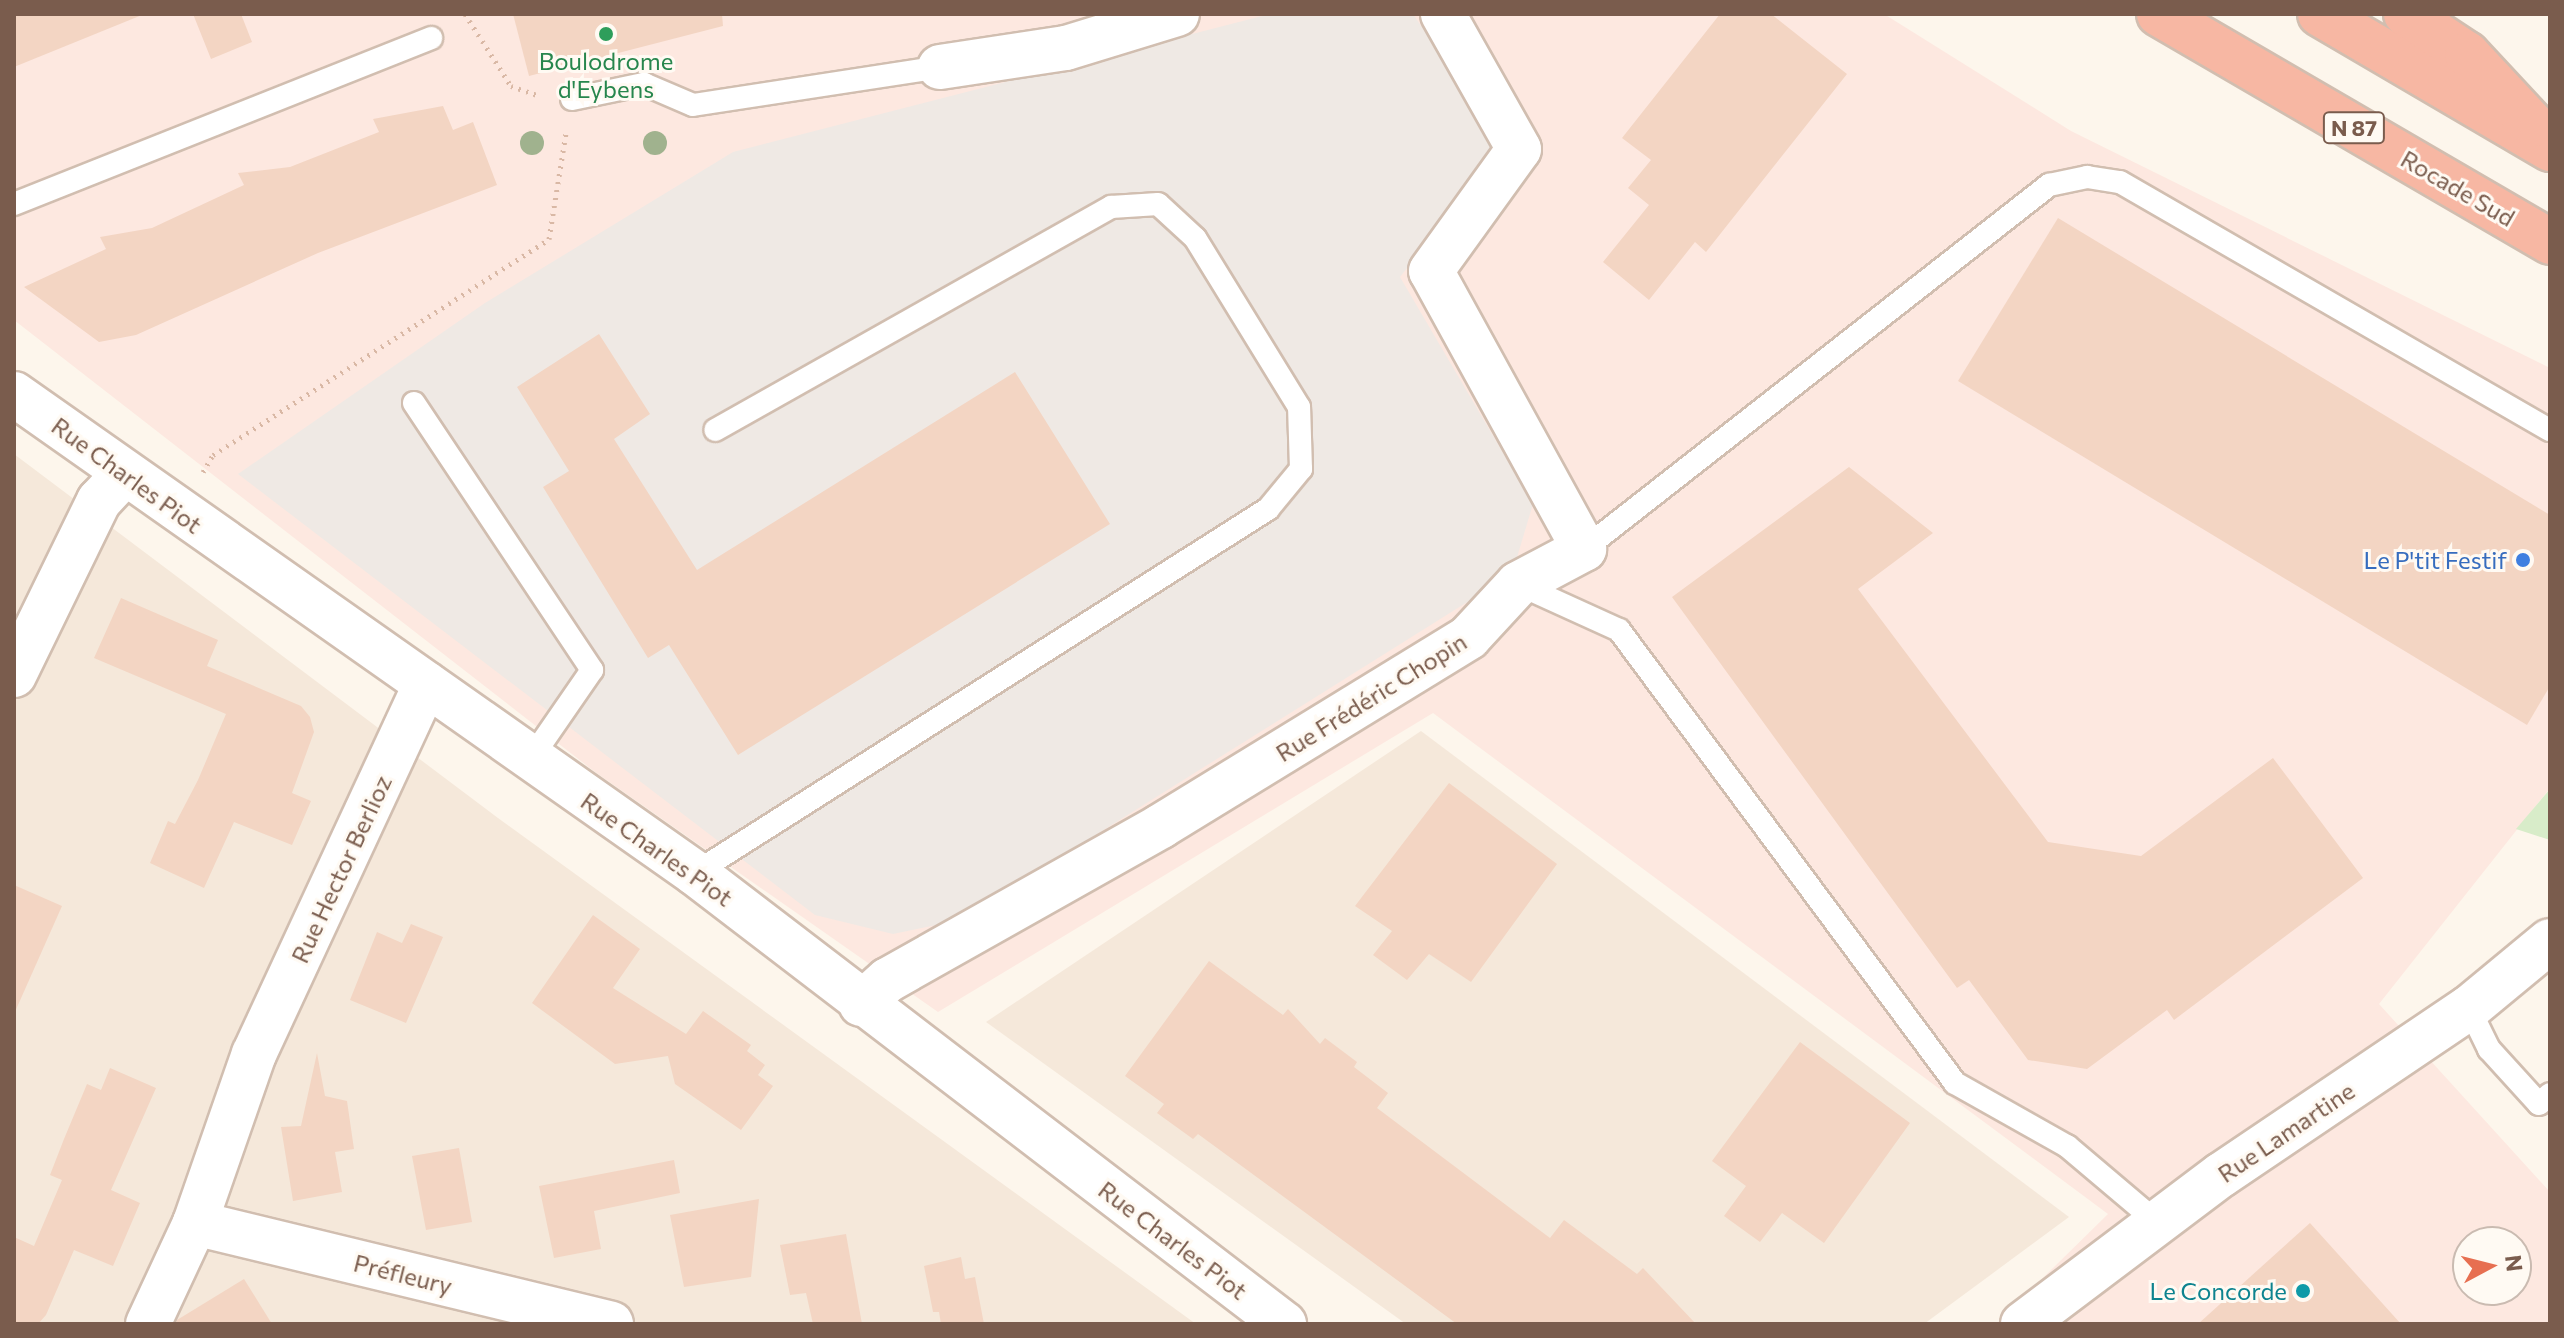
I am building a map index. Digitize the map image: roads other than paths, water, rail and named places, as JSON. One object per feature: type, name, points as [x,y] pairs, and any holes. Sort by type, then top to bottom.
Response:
[{"type":"highway","name":"Rocade Sud","points":[[2159,14],[2550,242]]},
{"type":"highway","points":[[2320,14],[2550,146]]},
{"type":"highway","points":[[2406,14],[2467,54],[2550,146]]},
{"type":"street","points":[[940,67],[1066,48],[1177,14]]},
{"type":"street","points":[[1443,14],[1519,149],[1431,271],[1584,549]]},
{"type":"street","name":"Rue Charles Piot","points":[[14,394],[178,513],[695,873],[861,1004],[1284,1324]]},
{"type":"street","points":[[14,675],[99,501],[125,473]]},
{"type":"street","name":"Rue Frédéric Chopin","points":[[861,1004],[888,980],[1161,826],[1469,637],[1518,584],[1584,549]]},
{"type":"street","name":"Rue Hector Berlioz","points":[[195,1223],[254,1054],[426,684]]},
{"type":"street","name":"Rue Lamartine","points":[[2023,1324],[2158,1223],[2469,1008],[2550,941]]},
{"type":"street","points":[[148,1324],[195,1223]]},
{"type":"street","name":"Préfleury","points":[[195,1223],[611,1324]]},
{"type":"lane","points":[[14,204],[431,38]]},
{"type":"lane","points":[[572,99],[644,84],[693,105],[940,67]]},
{"type":"lane","points":[[1584,549],[2049,185],[2087,177],[2120,182],[2550,430]]},
{"type":"lane","points":[[695,873],[1268,509],[1301,469],[1299,407],[1195,238],[1158,204],[1111,207],[715,430]]},
{"type":"lane","points":[[414,403],[592,670],[530,760]]},
{"type":"lane","points":[[1518,584],[1619,630],[1955,1083],[2067,1146],[2158,1223]]},
{"type":"lane","points":[[2469,1008],[2489,1049],[2539,1104],[2550,1094]]},
{"type":"place","name":"Boulodrome d'Eybens","points":[[606,34]]},
{"type":"place","name":"Le P'tit Festif","points":[[2523,560]]},
{"type":"place","name":"Le Concorde","points":[[2303,1291]]}]
